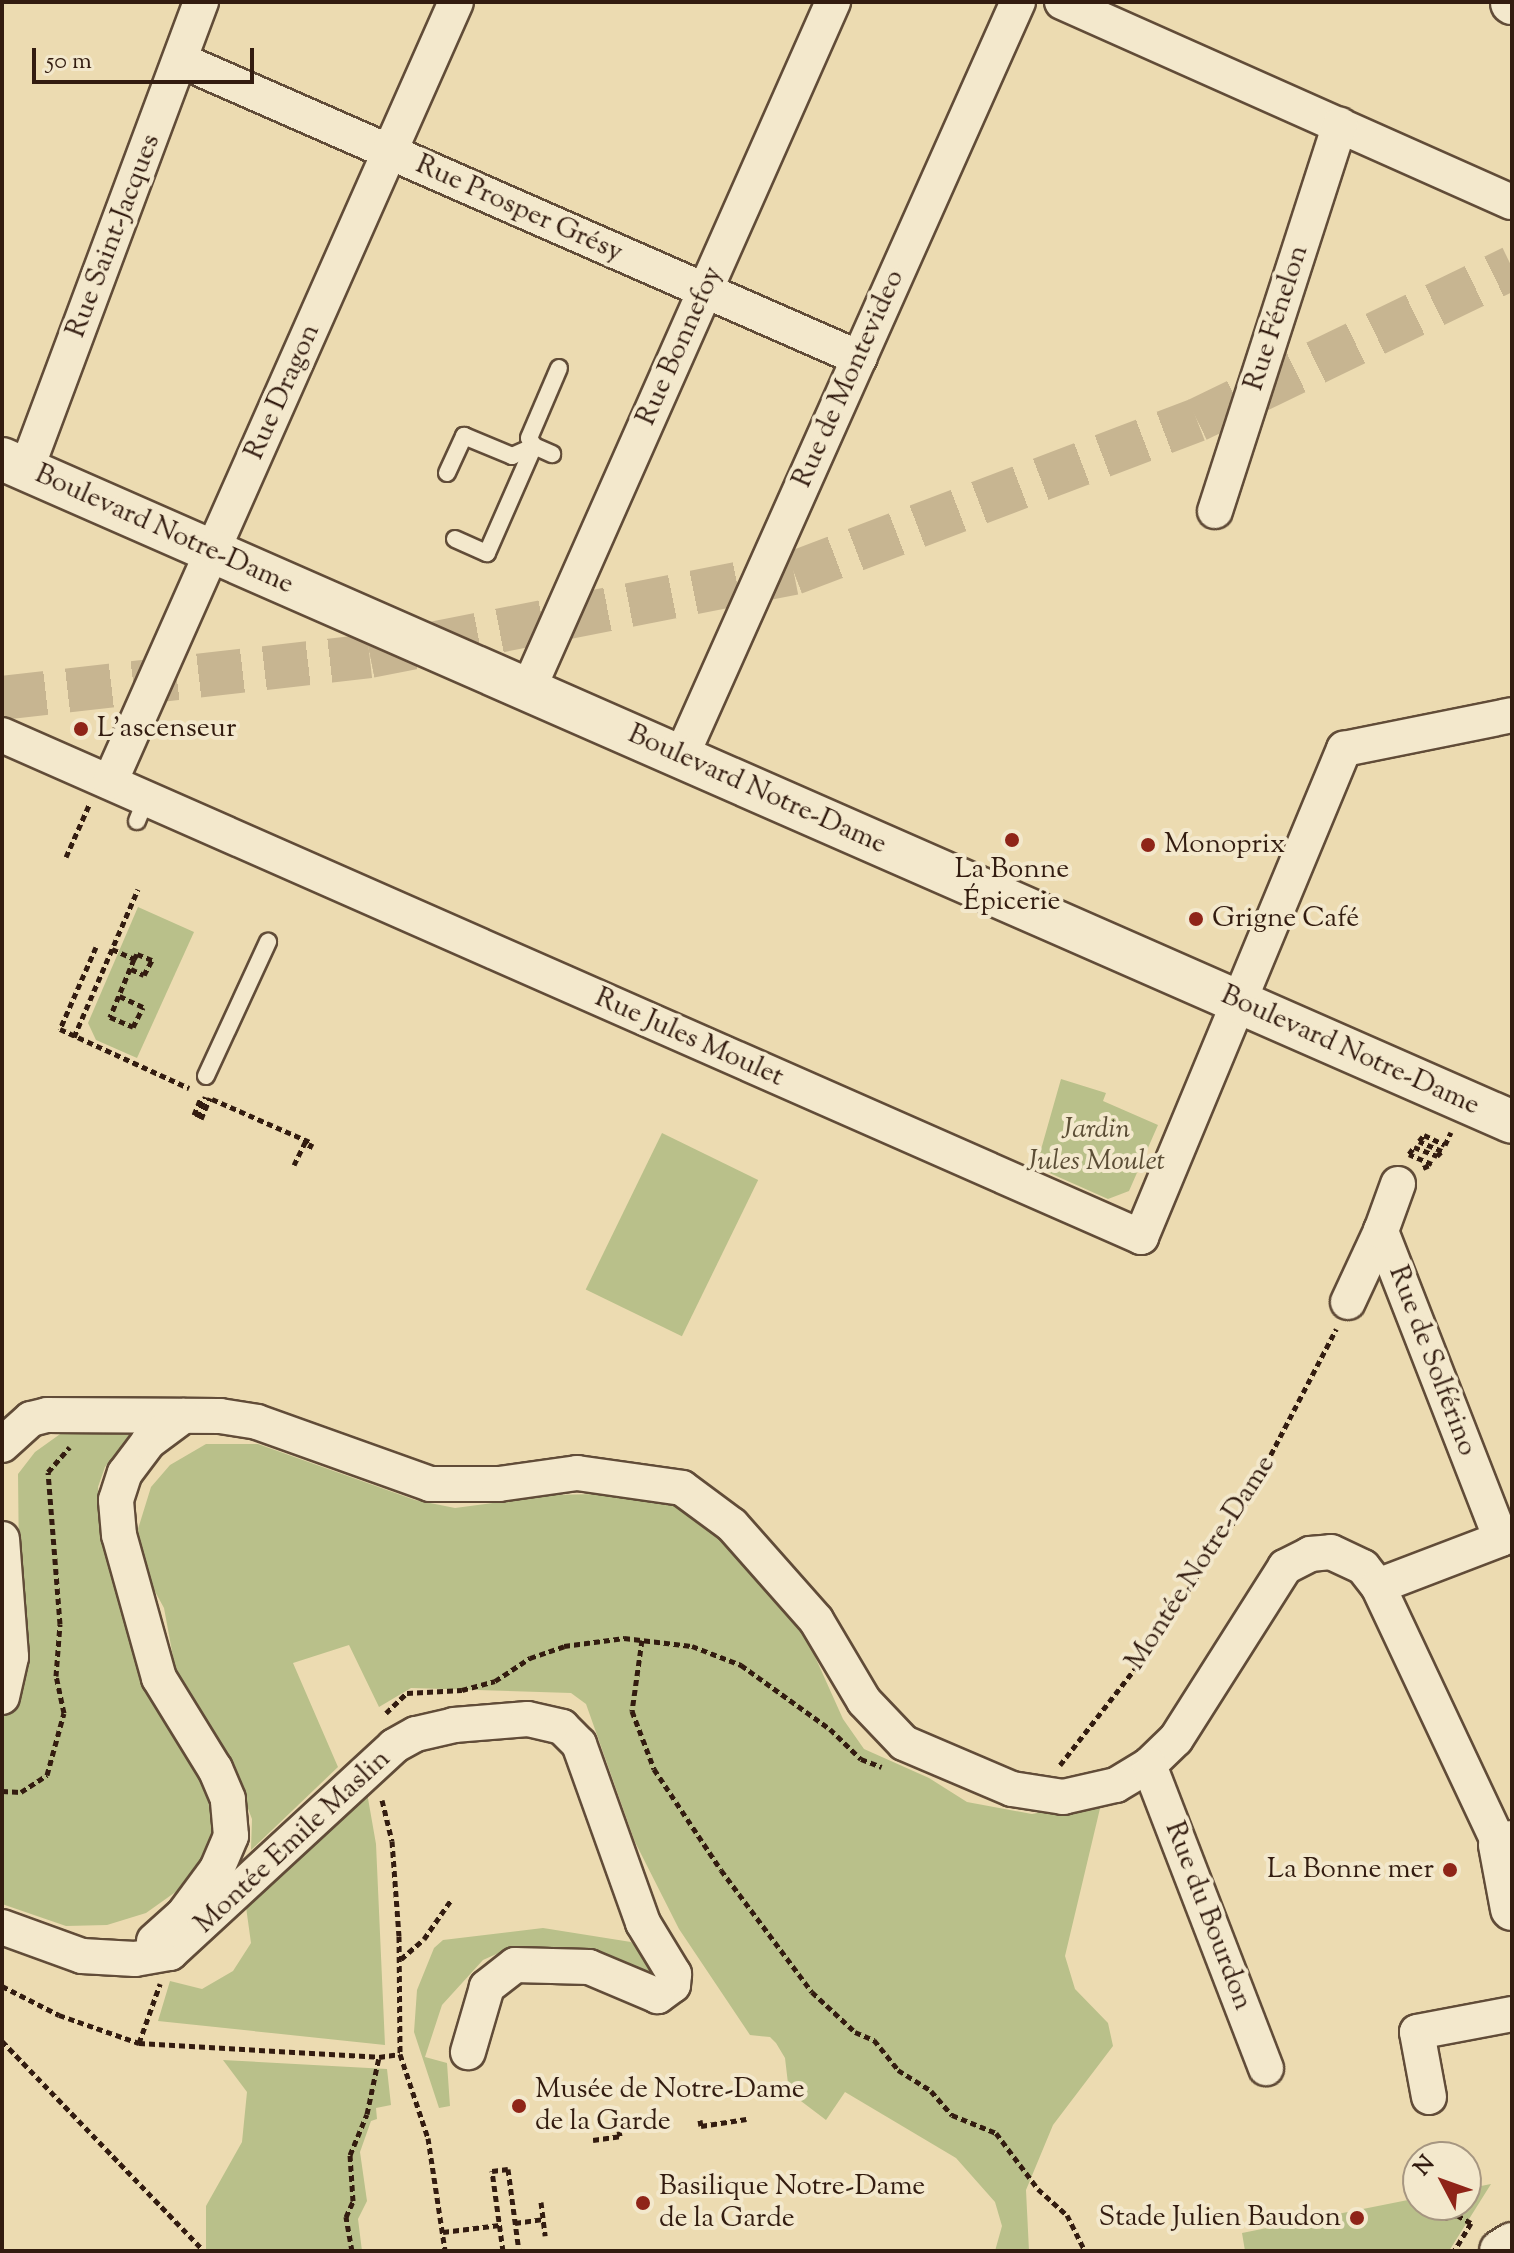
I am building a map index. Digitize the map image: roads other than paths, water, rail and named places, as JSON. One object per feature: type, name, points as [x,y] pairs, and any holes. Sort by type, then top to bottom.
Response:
[{"type":"street","name":"Rue Saint-Jacques","points":[[14,464],[201,2]]},
{"type":"street","name":"Rue Dragon","points":[[110,782],[456,2]]},
{"type":"street","name":"Rue Bonnefoy","points":[[528,690],[610,479],[705,290],[833,2]]},
{"type":"street","name":"Rue de Montevideo","points":[[681,757],[1018,2]]},
{"type":"street","points":[[1062,2],[1512,202]]},
{"type":"street","name":"Rue Prosper Grésy","points":[[180,60],[859,358]]},
{"type":"street","name":"Rue Fénelon","points":[[1215,511],[1340,125]]},
{"type":"street","name":"Boulevard Notre-Dame","points":[[14,464],[1512,1122]]},
{"type":"street","points":[[1238,1001],[1344,749],[1512,715]]},
{"type":"street","name":"Rue Jules Moulet","points":[[2,735],[110,782],[142,810],[1141,1237],[1238,1001]]},
{"type":"street","name":"Rue de Solférino","points":[[1378,1586],[1501,1539],[1381,1231],[1411,1169]]},
{"type":"street","points":[[1348,1302],[1381,1231]]},
{"type":"street","points":[[6,1433],[31,1419],[47,1415],[183,1416],[257,1422],[430,1484],[499,1484],[577,1473],[682,1488],[732,1525],[816,1620],[886,1727],[927,1756],[1038,1795],[1088,1794],[1116,1785],[1149,1765],[1176,1739],[1285,1567],[1310,1554],[1331,1552],[1363,1567],[1378,1586],[1506,1844],[1512,1909]]},
{"type":"street","points":[[135,1959],[183,1915],[217,1869],[231,1836],[228,1799],[215,1769],[159,1678],[119,1535],[116,1500],[125,1473],[148,1442],[183,1416]]},
{"type":"street","points":[[2,1539],[11,1657],[2,1697]]},
{"type":"street","name":"Montée Emile Maslin","points":[[2,1927],[82,1956],[135,1959],[170,1953],[193,1937],[371,1763],[416,1734],[454,1725],[528,1719],[562,1727],[579,1744],[643,1923],[674,1974],[666,1994],[658,1996],[589,1967],[515,1965],[487,1987],[468,2052]]},
{"type":"street","name":"Rue du Bourdon","points":[[1149,1765],[1266,2068]]},
{"type":"street","points":[[1429,2097],[1417,2032],[1512,2014]]},
{"type":"street","points":[[1501,2251],[1512,2244]]},
{"type":"lane","points":[[552,454],[534,446],[529,438],[559,368]]},
{"type":"lane","points":[[447,473],[464,436],[512,456],[534,446]]},
{"type":"lane","points":[[455,539],[487,553],[534,446]]},
{"type":"lane","points":[[206,1076],[268,942]]},
{"type":"tunnel","points":[[2,698],[370,656],[794,573],[1197,420],[1512,268]]},
{"type":"place","name":"L'ascenseur","points":[[81,729]]},
{"type":"place","name":"La Bonne Épicerie","points":[[1012,840]]},
{"type":"place","name":"Monoprix","points":[[1148,845]]},
{"type":"place","name":"Grigne Café","points":[[1196,919]]},
{"type":"place","name":"La Bonne mer","points":[[1450,1870]]},
{"type":"place","name":"Musée de Notre-Dame de la Garde","points":[[519,2106]]},
{"type":"place","name":"Basilique Notre-Dame de la Garde","points":[[643,2203]]},
{"type":"place","name":"Stade Julien Baudon","points":[[1357,2218]]},
{"type":"park label","name":"Jardin Jules Moulet","points":[[1096,1146]]}]
